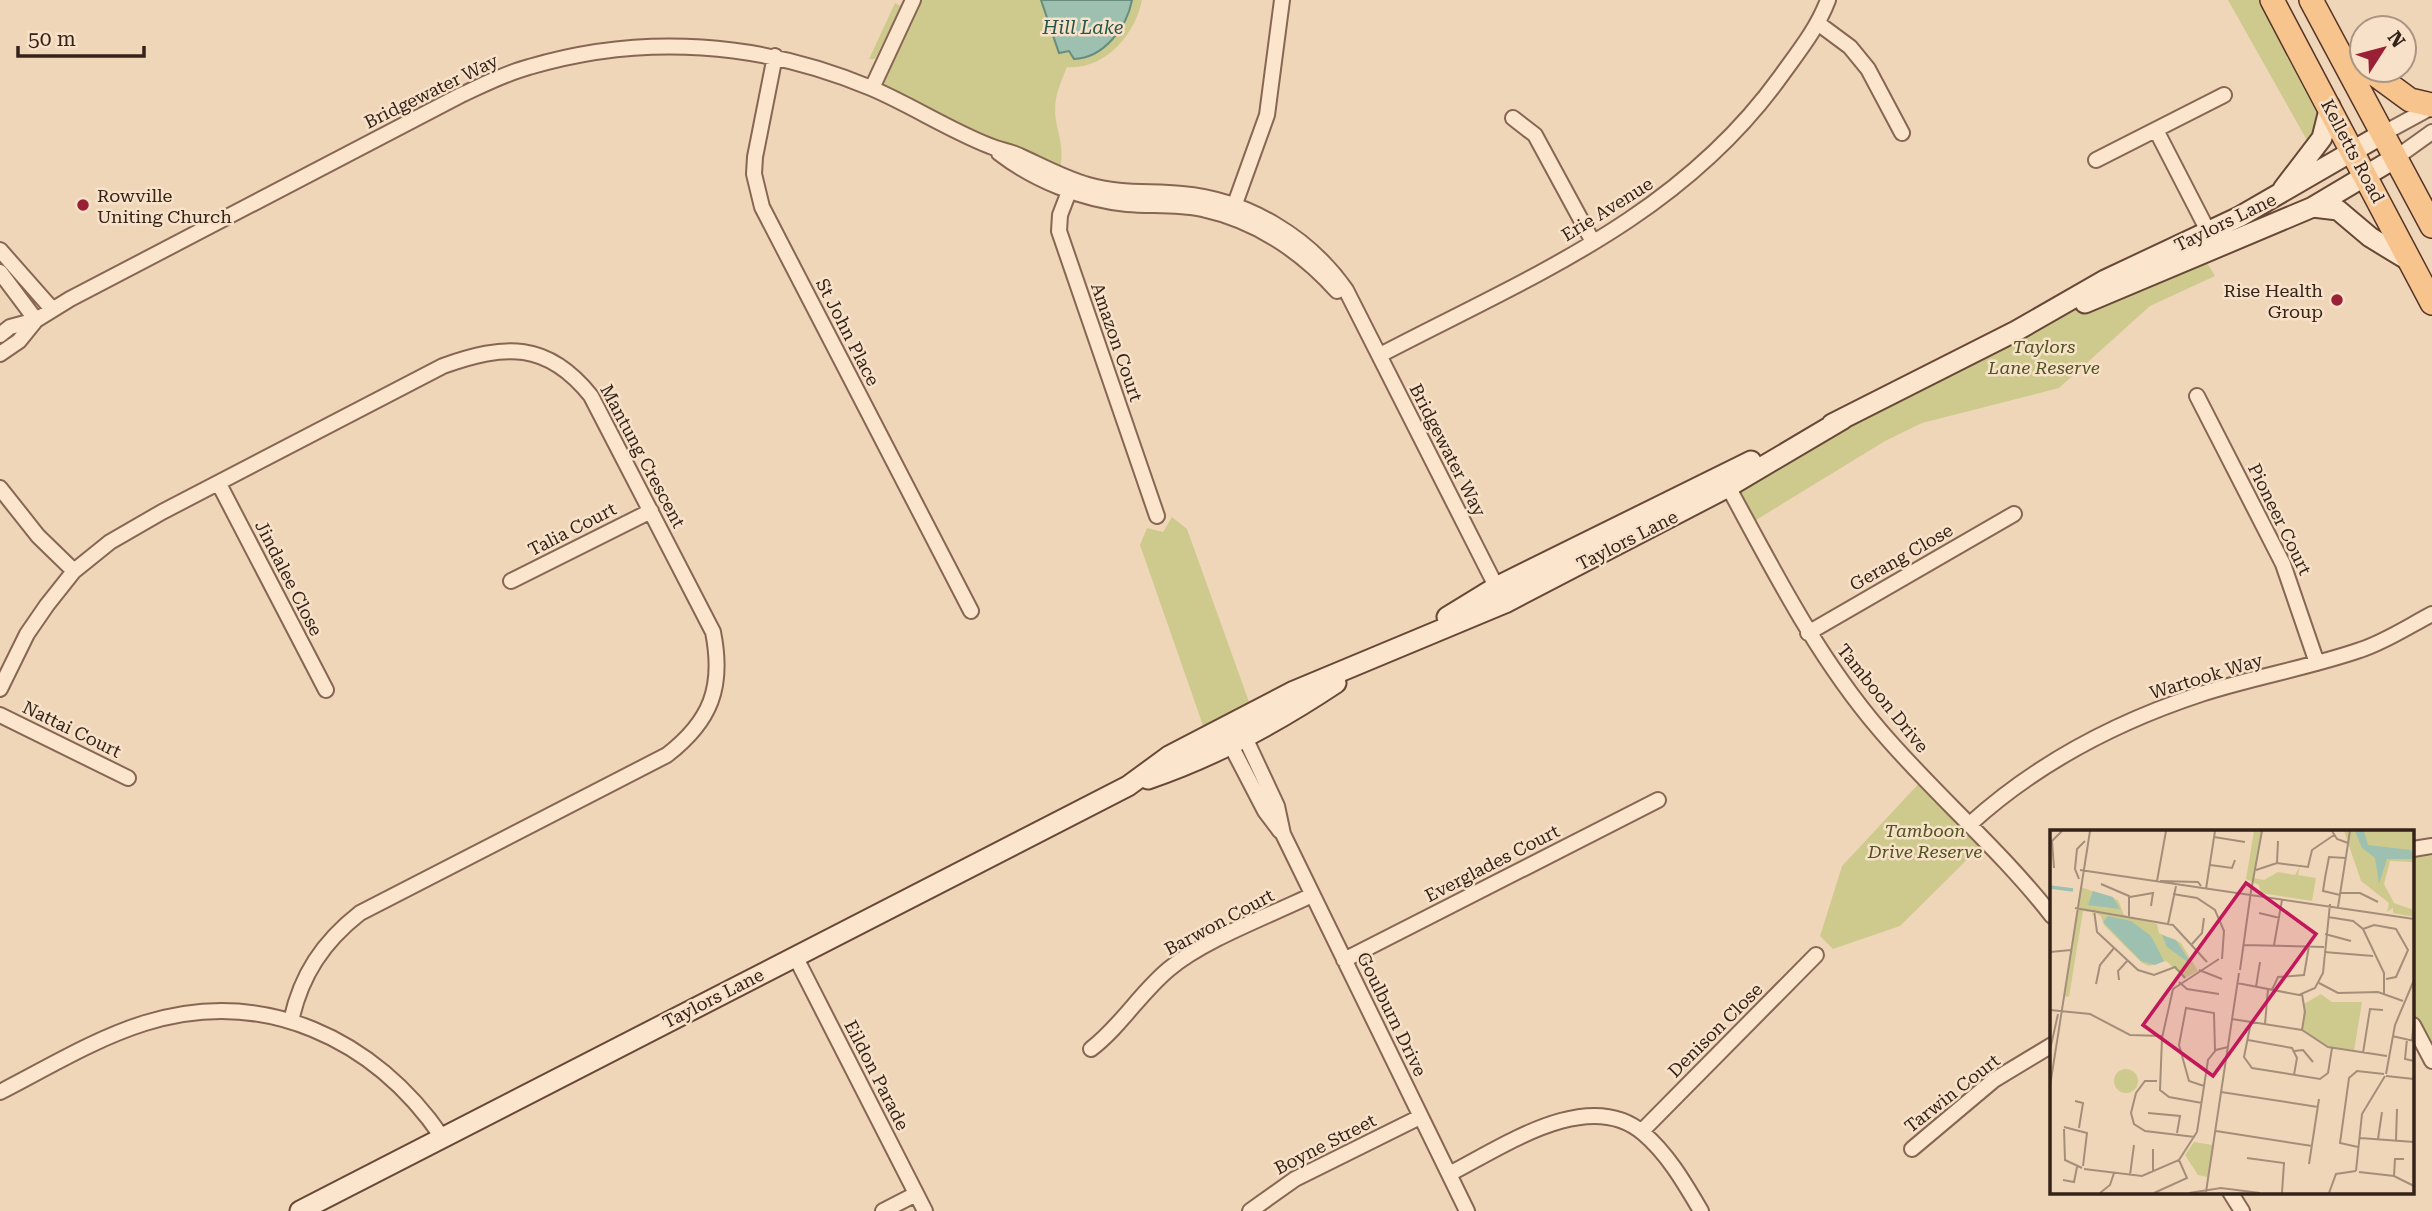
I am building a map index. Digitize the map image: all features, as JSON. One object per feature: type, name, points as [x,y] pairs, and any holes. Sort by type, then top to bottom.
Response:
[{"type":"main road","name":"Kelletts Road","points":[[2272,0],[2355,152],[2432,303]]},
{"type":"main road","name":"Kelletts Road","points":[[2311,0],[2432,226]]},
{"type":"main road","points":[[2341,55],[2348,59]]},
{"type":"main road","points":[[2388,84],[2410,100],[2432,106]]},
{"type":"main road","points":[[2278,196],[2322,138],[2330,106]]},
{"type":"main road","name":"Taylors Lane","points":[[300,1211],[1128,786],[1176,770],[1233,732],[1304,705],[1372,659],[2016,331],[2105,281],[2278,196],[2384,133]]},
{"type":"main road","name":"Taylors Lane","points":[[2016,331],[2217,250],[2313,207],[2397,157]]},
{"type":"main road","points":[[2313,207],[2338,210],[2370,237],[2411,262]]},
{"type":"main road","points":[[2208,231],[2217,250]]},
{"type":"street","points":[[872,88],[914,0]]},
{"type":"street","points":[[1232,212],[1267,116],[1282,0]]},
{"type":"street","name":"Erie Avenue","points":[[1380,355],[1545,270],[1657,202],[1723,145],[1762,103],[1819,24],[1828,0]]},
{"type":"street","points":[[1819,24],[1850,47],[1868,69],[1902,132]]},
{"type":"street","name":"Bridgewater Way","points":[[0,354],[19,341],[36,320],[52,309],[461,95],[528,67],[588,53],[650,46],[712,46],[775,57],[820,69],[872,88],[990,146],[1017,154],[1071,185],[1111,191],[1182,194],[1232,212],[1272,222],[1313,251],[1330,267],[1359,314],[1501,595]]},
{"type":"street","name":"St John Place","points":[[775,57],[755,157],[754,174],[762,207],[971,611]]},
{"type":"street","points":[[2096,160],[2224,95]]},
{"type":"street","name":"Taylors Lane","points":[[2384,133],[2432,106]]},
{"type":"street","points":[[1513,118],[1535,135],[1592,242]]},
{"type":"street","points":[[2156,130],[2208,231]]},
{"type":"street","name":"Taylors Lane","points":[[2397,157],[2432,132]]},
{"type":"street","name":"Amazon Court","points":[[1071,185],[1060,215],[1059,231],[1157,516]]},
{"type":"street","points":[[0,250],[52,309]]},
{"type":"street","points":[[0,272],[36,320]]},
{"type":"street","name":"Bridgewater Way","points":[[0,335],[10,327],[36,320]]},
{"type":"street","name":"Mantung Crescent","points":[[0,689],[27,634],[74,571],[120,536],[443,366],[485,352],[526,350],[540,354],[566,370],[591,396],[713,632],[718,657],[717,682],[700,724],[685,741],[667,755],[360,913],[320,950],[296,996],[291,1021]]},
{"type":"street","name":"Pioneer Court","points":[[2197,396],[2283,564],[2318,663]]},
{"type":"street","name":"Tamboon Drive","points":[[1724,481],[1808,633],[1879,730],[1970,824],[2050,914]]},
{"type":"street","name":"Jindalee Close","points":[[219,484],[326,690]]},
{"type":"street","points":[[0,488],[38,536],[74,571]]},
{"type":"street","name":"Talia Court","points":[[512,581],[651,510]]},
{"type":"street","name":"Gerang Close","points":[[1808,633],[2014,514]]},
{"type":"street","name":"Wartook Way","points":[[1970,824],[2037,769],[2141,717],[2204,693],[2364,649],[2432,614]]},
{"type":"street","name":"Nattai Court","points":[[0,715],[128,778]]},
{"type":"street","name":"Goulburn Drive","points":[[1233,732],[1277,806],[1283,834],[1467,1211]]},
{"type":"street","name":"Everglades Court","points":[[1344,960],[1658,800]]},
{"type":"street","points":[[2414,849],[2432,846]]},
{"type":"street","name":"Barwon Court","points":[[1091,1049],[1111,1034],[1143,993],[1181,960],[1312,895]]},
{"type":"street","name":"Denison Close","points":[[1642,1131],[1816,955]]},
{"type":"street","name":"Eildon Parade","points":[[795,956],[925,1211]]},
{"type":"street","points":[[0,1092],[114,1034],[147,1022],[210,1012],[252,1014],[291,1021],[319,1031],[371,1059],[409,1093],[442,1137]]},
{"type":"street","points":[[2414,1027],[2432,1061]]},
{"type":"street","name":"Tarwin Court","points":[[1912,1149],[1994,1080],[2050,1046]]},
{"type":"street","points":[[1449,1174],[1555,1121],[1578,1115],[1621,1121],[1642,1131],[1667,1158],[1701,1211]]},
{"type":"street","name":"Boyne Street","points":[[1250,1211],[1294,1179],[1420,1117]]},
{"type":"street","points":[[883,1211],[916,1194]]},
{"type":"street","points":[[2231,1194],[2242,1211]]},
{"type":"green space","points":[[913,0],[1142,0],[1133,26],[1116,48],[1094,63],[1067,67],[1055,109],[1062,154],[1058,174],[872,88]]},
{"type":"green space","points":[[2228,0],[2272,0],[2330,106],[2313,151]]},
{"type":"green space","points":[[895,3],[901,6],[875,59],[869,59]]},
{"type":"green space","name":"Taylors Lane Reserve","points":[[2203,256],[2215,276],[2150,306],[2059,388],[1922,423],[1885,441],[1748,525],[1728,486],[2016,331]]},
{"type":"green space","points":[[1172,517],[1187,529],[1253,713],[1207,737],[1140,545],[1147,528],[1163,532]]},
{"type":"green space","name":"Tamboon Drive Reserve","points":[[1924,778],[1986,841],[1900,926],[1833,949],[1820,936],[1842,866]]},
{"type":"green space","points":[[2432,854],[2432,1050],[2414,1014],[2414,856]]},
{"type":"water","name":"Hill Lake","points":[[1041,0],[1132,0],[1125,20],[1112,39],[1095,53],[1074,59],[1069,51],[1059,53]]},
{"type":"place","name":"Rowville Uniting Church","points":[[83,205]]},
{"type":"place","name":"Rise Health Group","points":[[2337,300]]}]
